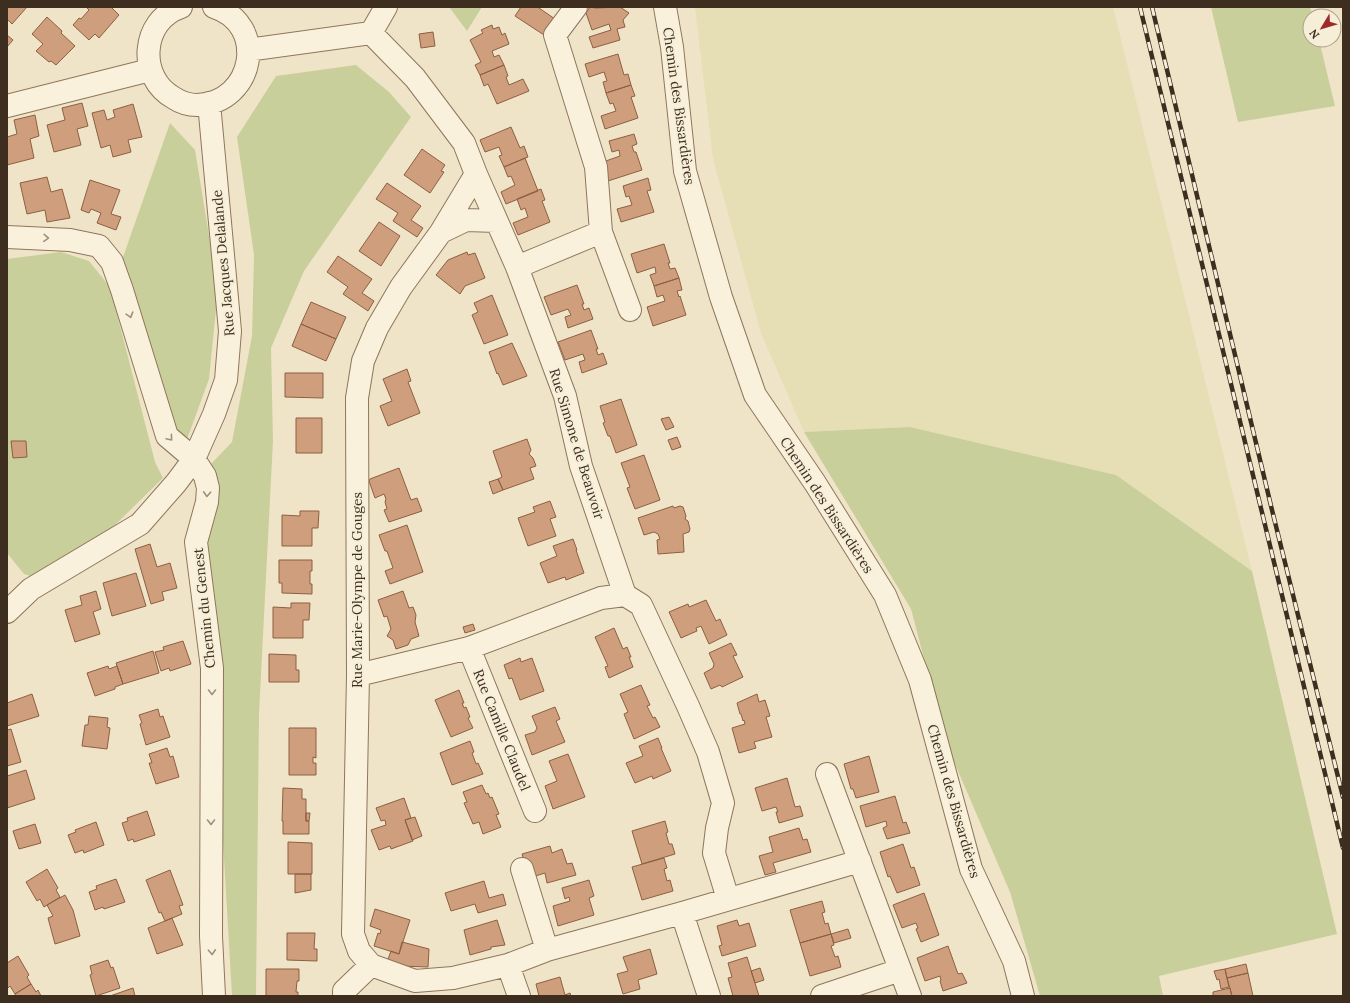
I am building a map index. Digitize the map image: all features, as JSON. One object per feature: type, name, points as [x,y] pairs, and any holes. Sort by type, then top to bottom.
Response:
[{"type":"street","points":[[181,7],[163,17],[154,29],[149,42],[147,56],[150,70],[157,84],[167,94],[180,102],[195,105],[209,103],[223,98],[234,90],[242,78],[247,65],[248,50],[244,34],[235,20],[221,9],[214,7]]},
{"type":"street","points":[[248,50],[371,33],[386,7]]},
{"type":"street","points":[[576,7],[555,35],[596,167],[601,232],[630,310]]},
{"type":"street","name":"Chemin des Bissardières","points":[[665,7],[672,47],[685,171],[721,297],[755,395],[815,482],[885,595],[920,680],[971,869],[1014,961],[1023,996]]},
{"type":"street","name":"Rue Simone de Beauvoir","points":[[371,33],[414,78],[464,143],[496,221],[517,266],[565,396],[581,466],[625,595]]},
{"type":"street","points":[[7,106],[150,70]]},
{"type":"street","name":"Rue Jacques Delalande","points":[[7,612],[31,589],[140,524],[176,483],[194,459],[214,414],[226,380],[230,331],[209,103]]},
{"type":"street","name":"Rue Marie-Olympe de Gouges","points":[[371,965],[359,951],[353,934],[358,675],[356,398],[363,361],[377,328],[401,287],[441,232],[476,174]]},
{"type":"street","name":"Rue Marie-Olympe de Gouges","points":[[441,232],[466,220],[496,221]]},
{"type":"street","points":[[517,266],[601,232]]},
{"type":"street","name":"Chemin du Genest","points":[[7,237],[70,240],[99,246],[112,262],[167,436],[194,459],[205,476],[208,488],[207,502],[196,542],[212,668],[211,936],[214,996]]},
{"type":"street","points":[[358,675],[469,648],[601,598],[625,595],[641,605],[708,752],[723,803],[717,828],[714,853],[728,899]]},
{"type":"street","name":"Rue Camille Claudel","points":[[469,648],[535,811]]},
{"type":"street","points":[[826,774],[910,996]]},
{"type":"street","points":[[344,996],[344,991],[371,965],[415,981],[454,978],[508,965],[547,950],[682,913],[860,861]]},
{"type":"street","points":[[522,869],[547,950]]},
{"type":"street","points":[[682,913],[708,996]]},
{"type":"street","points":[[508,965],[519,996]]},
{"type":"street","points":[[822,996],[900,970]]},
{"type":"shaded area","points":[[695,7],[1113,7],[1252,571],[1116,475],[910,427],[804,432],[761,333],[713,159]]},
{"type":"green space","points":[[449,7],[482,7],[467,31]]},
{"type":"green space","points":[[1211,7],[1310,7],[1302,8],[1302,48],[1321,48],[1335,106],[1238,122]]},
{"type":"green space","points":[[356,65],[389,92],[411,117],[304,271],[271,348],[273,441],[259,714],[256,996],[232,996],[206,549],[210,465],[232,442],[252,336],[254,255],[237,137],[276,76]]},
{"type":"green space","points":[[170,123],[195,150],[218,290],[209,379],[185,445],[174,435],[122,260]]},
{"type":"green space","points":[[61,252],[89,261],[110,287],[155,462],[163,478],[111,529],[37,578],[24,574],[7,553],[7,259]]},
{"type":"green space","points":[[910,427],[1116,475],[1252,571],[1337,934],[1159,976],[1163,996],[1040,996],[1010,892],[946,743],[911,609],[804,432]]},
{"type":"building","points":[[7,7],[27,7],[12,24],[7,19]]},
{"type":"building","points":[[86,7],[111,7],[119,15],[99,38],[95,34],[89,40],[73,25],[89,10]]},
{"type":"building","points":[[521,7],[540,7],[539,8],[555,19],[544,35],[515,16]]},
{"type":"building","points":[[590,7],[620,7],[629,13],[623,20],[625,27],[617,29],[620,40],[593,48],[589,37],[611,30],[609,24],[592,30],[586,13]]},
{"type":"building","points":[[47,17],[75,46],[56,65],[51,61],[49,62],[36,51],[43,44],[32,34]]},
{"type":"building","points":[[492,25],[493,29],[499,27],[502,35],[505,33],[509,44],[492,51],[494,57],[499,55],[504,65],[480,75],[475,65],[481,62],[470,40],[483,33],[481,30]]},
{"type":"building","points":[[433,32],[435,46],[421,48],[419,34]]},
{"type":"building","points":[[7,35],[13,40],[7,47]]},
{"type":"building","points":[[618,54],[624,75],[628,74],[631,85],[606,93],[603,82],[607,81],[604,72],[589,77],[585,64]]},
{"type":"building","points":[[504,65],[508,76],[506,77],[509,85],[523,79],[529,91],[497,104],[488,84],[484,86],[480,75]]},
{"type":"building","points":[[631,85],[635,96],[631,97],[638,118],[605,129],[601,116],[616,111],[613,103],[610,104],[606,93]]},
{"type":"building","points":[[82,103],[88,126],[77,129],[81,145],[54,152],[47,125],[65,120],[62,108]]},
{"type":"building","points":[[133,104],[142,137],[128,140],[131,152],[113,157],[110,145],[101,148],[92,113],[104,110],[107,120],[115,117],[113,110]]},
{"type":"building","points":[[35,115],[39,136],[30,139],[34,158],[7,165],[7,137],[17,134],[14,120]]},
{"type":"building","points":[[511,127],[520,148],[524,146],[528,157],[504,167],[499,156],[502,155],[499,147],[485,152],[480,140]]},
{"type":"building","points":[[634,134],[637,144],[632,146],[634,152],[636,152],[642,170],[608,181],[603,162],[620,156],[619,150],[612,152],[609,141]]},
{"type":"building","points":[[422,149],[445,165],[441,171],[444,172],[430,193],[404,175]]},
{"type":"building","points":[[525,158],[538,191],[506,204],[501,192],[515,185],[511,176],[508,177],[504,167]]},
{"type":"building","points":[[47,177],[51,192],[62,189],[70,218],[47,222],[45,210],[27,214],[20,183]]},
{"type":"building","points":[[648,178],[651,190],[647,191],[654,212],[621,222],[617,209],[632,205],[629,196],[626,197],[623,186]]},
{"type":"building","points":[[90,180],[120,190],[111,214],[121,217],[116,230],[97,223],[101,213],[91,209],[89,213],[81,210]]},
{"type":"building","points":[[387,183],[421,206],[411,220],[423,228],[417,237],[393,221],[398,213],[376,199]]},
{"type":"building","points":[[541,189],[545,200],[542,201],[550,222],[518,235],[513,223],[528,217],[525,208],[521,210],[517,199]]},
{"type":"building","points":[[379,222],[400,236],[381,266],[359,251]]},
{"type":"building","points":[[664,244],[670,263],[668,263],[670,269],[675,268],[679,278],[654,286],[650,275],[656,273],[655,267],[637,273],[631,254]]},
{"type":"building","points":[[467,252],[468,255],[475,253],[485,278],[465,286],[460,294],[436,275],[448,260]]},
{"type":"building","points":[[338,256],[372,279],[362,293],[374,301],[368,311],[343,294],[348,287],[327,272]]},
{"type":"building","points":[[679,278],[682,290],[677,291],[686,315],[653,326],[647,307],[665,301],[663,295],[657,297],[654,286]]},
{"type":"building","points":[[577,285],[584,304],[582,304],[584,310],[589,308],[593,319],[568,328],[565,317],[571,315],[568,309],[551,315],[544,297]]},
{"type":"building","points":[[492,295],[508,335],[484,344],[472,315],[478,312],[474,303]]},
{"type":"building","points":[[311,302],[346,317],[336,339],[301,324]]},
{"type":"building","points":[[301,324],[336,339],[326,361],[292,346]]},
{"type":"building","points":[[591,330],[598,349],[596,349],[598,355],[603,353],[607,364],[582,373],[579,362],[585,360],[583,354],[565,360],[558,342]]},
{"type":"building","points":[[512,343],[527,376],[503,385],[498,373],[497,374],[489,352]]},
{"type":"building","points":[[407,369],[411,381],[408,382],[420,413],[388,426],[380,406],[392,401],[383,379]]},
{"type":"building","points":[[285,373],[323,373],[323,398],[285,397]]},
{"type":"building","points":[[621,399],[637,445],[616,453],[610,436],[608,436],[603,423],[605,422],[600,406]]},
{"type":"building","points":[[669,417],[674,427],[666,430],[661,419]]},
{"type":"building","points":[[296,418],[322,418],[322,453],[296,453]]},
{"type":"building","points":[[677,437],[681,447],[672,450],[668,440]]},
{"type":"building","points":[[527,439],[531,450],[529,454],[533,458],[536,466],[530,468],[534,479],[503,490],[498,479],[502,477],[493,451]]},
{"type":"building","points":[[11,441],[26,441],[27,457],[13,458]]},
{"type":"building","points":[[644,455],[660,500],[635,509],[627,488],[630,487],[621,463]]},
{"type":"building","points":[[399,468],[411,500],[417,498],[422,511],[389,522],[384,510],[387,509],[384,494],[375,498],[369,481],[370,479]]},
{"type":"building","points":[[498,479],[503,490],[493,494],[489,482]]},
{"type":"building","points":[[550,501],[556,517],[550,519],[556,536],[528,546],[518,518],[535,512],[533,507]]},
{"type":"building","points":[[673,506],[674,508],[680,506],[683,507],[686,516],[685,519],[688,521],[690,529],[689,532],[683,534],[684,552],[658,554],[657,540],[660,539],[658,534],[654,532],[644,535],[638,518]]},
{"type":"building","points":[[300,511],[319,511],[318,528],[312,528],[312,546],[282,546],[282,515],[300,516]]},
{"type":"building","points":[[407,525],[423,572],[390,584],[385,571],[393,568],[379,535]]},
{"type":"building","points":[[573,539],[584,573],[566,580],[565,577],[548,583],[540,563],[557,556],[553,546]]},
{"type":"building","points":[[150,544],[157,567],[170,563],[177,588],[162,592],[164,600],[151,604],[135,549]]},
{"type":"building","points":[[279,560],[312,560],[310,584],[312,584],[312,594],[282,593],[282,583],[279,583]]},
{"type":"building","points":[[136,573],[146,606],[112,616],[103,583]]},
{"type":"building","points":[[96,591],[101,609],[93,612],[100,634],[75,642],[65,610],[82,605],[80,596]]},
{"type":"building","points":[[403,591],[409,608],[413,607],[416,615],[415,622],[419,636],[411,639],[408,645],[396,649],[393,640],[387,636],[391,629],[387,616],[384,617],[378,600]]},
{"type":"building","points":[[706,600],[716,621],[720,619],[727,635],[709,644],[701,626],[696,628],[697,631],[681,638],[669,612],[688,604],[689,607]]},
{"type":"building","points":[[291,603],[310,603],[309,620],[303,620],[303,638],[273,638],[273,607],[291,608]]},
{"type":"building","points":[[473,624],[475,630],[465,633],[463,627]]},
{"type":"building","points":[[614,628],[623,649],[627,647],[633,667],[609,678],[605,667],[608,666],[595,637]]},
{"type":"building","points":[[183,641],[191,664],[170,671],[169,668],[161,671],[155,652],[164,650],[163,647]]},
{"type":"building","points":[[731,643],[737,655],[733,656],[743,677],[722,687],[720,685],[711,689],[704,673],[713,668],[714,664],[709,653]]},
{"type":"building","points":[[153,651],[159,673],[123,684],[116,663]]},
{"type":"building","points":[[269,654],[296,655],[296,670],[299,670],[299,682],[269,682]]},
{"type":"building","points":[[520,658],[521,662],[532,658],[544,691],[520,700],[512,678],[509,679],[504,665]]},
{"type":"building","points":[[108,666],[109,669],[117,666],[123,684],[115,687],[115,689],[95,696],[87,673]]},
{"type":"building","points":[[641,685],[650,705],[647,706],[653,718],[655,717],[660,727],[634,739],[624,714],[628,712],[620,694]]},
{"type":"building","points":[[459,690],[464,703],[462,703],[464,708],[466,707],[470,717],[468,718],[473,728],[451,737],[435,700]]},
{"type":"building","points":[[32,694],[39,716],[7,726],[7,703]]},
{"type":"building","points":[[757,694],[759,702],[765,700],[770,716],[766,717],[772,737],[754,742],[756,748],[739,753],[732,728],[745,724],[737,703]]},
{"type":"building","points":[[555,707],[560,719],[556,721],[565,742],[532,755],[525,735],[535,732],[537,728],[532,716]]},
{"type":"building","points":[[158,709],[160,717],[163,716],[170,737],[146,745],[139,715]]},
{"type":"building","points":[[89,716],[108,718],[107,727],[110,728],[107,749],[82,746],[85,725],[88,725]]},
{"type":"building","points":[[289,728],[316,728],[316,758],[313,757],[313,763],[316,763],[316,775],[289,775]]},
{"type":"building","points":[[11,729],[21,762],[7,766],[7,730]]},
{"type":"building","points":[[658,738],[671,771],[653,779],[652,776],[635,783],[626,763],[643,756],[639,746]]},
{"type":"building","points":[[470,741],[476,764],[478,763],[483,774],[452,785],[440,753]]},
{"type":"building","points":[[167,748],[170,757],[173,756],[179,777],[156,784],[149,763],[152,763],[149,754]]},
{"type":"building","points":[[568,754],[585,797],[553,809],[545,786],[557,781],[549,761]]},
{"type":"building","points":[[869,756],[879,792],[856,798],[853,789],[851,789],[844,764]]},
{"type":"building","points":[[26,770],[35,799],[7,808],[7,776]]},
{"type":"building","points":[[787,778],[795,807],[800,806],[803,816],[779,823],[776,807],[762,811],[755,788]]},
{"type":"building","points":[[482,785],[486,794],[488,793],[490,798],[492,797],[499,814],[496,815],[501,827],[483,834],[479,822],[473,824],[464,803],[467,802],[463,792]]},
{"type":"building","points":[[283,788],[302,789],[302,799],[306,799],[306,821],[309,821],[309,834],[283,834]]},
{"type":"building","points":[[895,796],[903,823],[906,822],[910,833],[887,839],[883,828],[887,826],[886,821],[866,827],[860,806]]},
{"type":"building","points":[[404,798],[411,818],[405,820],[413,841],[391,849],[390,846],[379,850],[371,830],[386,825],[385,820],[381,821],[376,808]]},
{"type":"building","points":[[147,811],[155,835],[134,842],[133,839],[128,841],[122,823],[128,821],[127,818]]},
{"type":"building","points":[[306,813],[310,813],[309,821],[306,821]]},
{"type":"building","points":[[415,817],[422,836],[412,840],[405,820]]},
{"type":"building","points":[[665,821],[669,844],[672,844],[675,854],[642,864],[632,831]]},
{"type":"building","points":[[96,822],[104,845],[84,853],[83,850],[75,853],[68,835],[76,832],[75,830]]},
{"type":"building","points":[[35,824],[41,843],[19,849],[13,831]]},
{"type":"building","points":[[799,828],[803,840],[807,839],[811,852],[773,863],[776,872],[765,875],[759,856],[773,852],[769,837]]},
{"type":"building","points":[[288,842],[312,843],[312,874],[288,874]]},
{"type":"building","points":[[903,844],[911,868],[914,867],[920,885],[897,893],[890,876],[888,877],[880,852]]},
{"type":"building","points":[[550,846],[552,853],[562,849],[567,864],[572,863],[576,875],[547,883],[545,873],[529,878],[522,854]]},
{"type":"building","points":[[664,858],[667,868],[664,869],[667,881],[670,880],[673,891],[642,900],[632,867]]},
{"type":"building","points":[[47,869],[58,888],[56,890],[60,897],[44,907],[40,899],[37,901],[26,882]]},
{"type":"building","points":[[170,870],[183,905],[179,906],[182,914],[165,921],[161,912],[159,913],[146,880]]},
{"type":"building","points":[[295,874],[311,874],[311,890],[295,893]]},
{"type":"building","points":[[116,879],[125,902],[104,909],[103,907],[95,910],[89,892],[97,889],[96,886]]},
{"type":"building","points":[[589,880],[594,896],[589,898],[594,915],[558,926],[553,906],[570,901],[569,897],[565,899],[562,888]]},
{"type":"building","points":[[484,881],[489,898],[503,894],[506,905],[478,913],[475,904],[451,911],[445,893]]},
{"type":"building","points":[[924,893],[939,935],[921,942],[916,929],[918,928],[916,923],[902,928],[893,905]]},
{"type":"building","points":[[65,895],[73,910],[80,936],[55,944],[48,918],[53,916],[47,905]]},
{"type":"building","points":[[822,901],[825,912],[822,913],[825,924],[828,923],[831,934],[800,943],[790,910]]},
{"type":"building","points":[[375,909],[410,920],[399,954],[374,946],[378,933],[380,934],[381,930],[370,926]]},
{"type":"building","points":[[172,918],[183,945],[157,954],[148,928]]},
{"type":"building","points":[[497,920],[505,945],[491,947],[491,949],[470,955],[464,930]]},
{"type":"building","points":[[737,920],[739,926],[749,923],[756,946],[722,956],[719,946],[722,945],[717,926]]},
{"type":"building","points":[[848,929],[851,938],[834,943],[831,934]]},
{"type":"building","points":[[287,933],[315,933],[314,949],[317,949],[317,961],[287,960]]},
{"type":"building","points":[[831,934],[834,945],[831,946],[835,957],[838,956],[841,967],[810,976],[800,943]]},
{"type":"building","points":[[402,942],[429,949],[428,967],[400,966],[387,962],[391,951],[399,954]]},
{"type":"building","points":[[948,946],[958,974],[962,973],[967,983],[943,991],[940,976],[925,981],[917,958]]},
{"type":"building","points":[[650,949],[657,974],[638,980],[640,989],[623,994],[617,974],[628,971],[623,957]]},
{"type":"building","points":[[18,956],[29,975],[27,977],[31,984],[15,994],[10,986],[8,988],[7,986],[7,963]]},
{"type":"building","points":[[747,957],[759,996],[733,996],[728,978],[732,977],[728,963]]},
{"type":"building","points":[[108,960],[111,968],[113,967],[120,988],[96,996],[90,975],[92,974],[90,966]]},
{"type":"building","points":[[1246,964],[1248,973],[1227,978],[1225,969]]},
{"type":"building","points":[[760,968],[764,980],[755,983],[751,971]]},
{"type":"building","points":[[266,969],[299,969],[299,981],[297,981],[296,992],[298,992],[298,996],[266,996]]},
{"type":"building","points":[[1225,969],[1229,987],[1221,989],[1219,979],[1217,980],[1214,971]]},
{"type":"building","points":[[1248,973],[1253,996],[1232,996],[1227,978]]},
{"type":"building","points":[[560,977],[565,995],[570,993],[571,996],[539,996],[536,984]]},
{"type":"building","points":[[31,984],[36,992],[38,990],[41,996],[16,996],[15,994]]},
{"type":"building","points":[[133,988],[135,996],[110,996]]},
{"type":"building","points":[[1230,988],[1232,996],[1213,996],[1213,992]]},
{"type":"railway","points":[[1140,7],[1343,848]]},
{"type":"railway","points":[[1152,7],[1272,510],[1343,797]]}]
